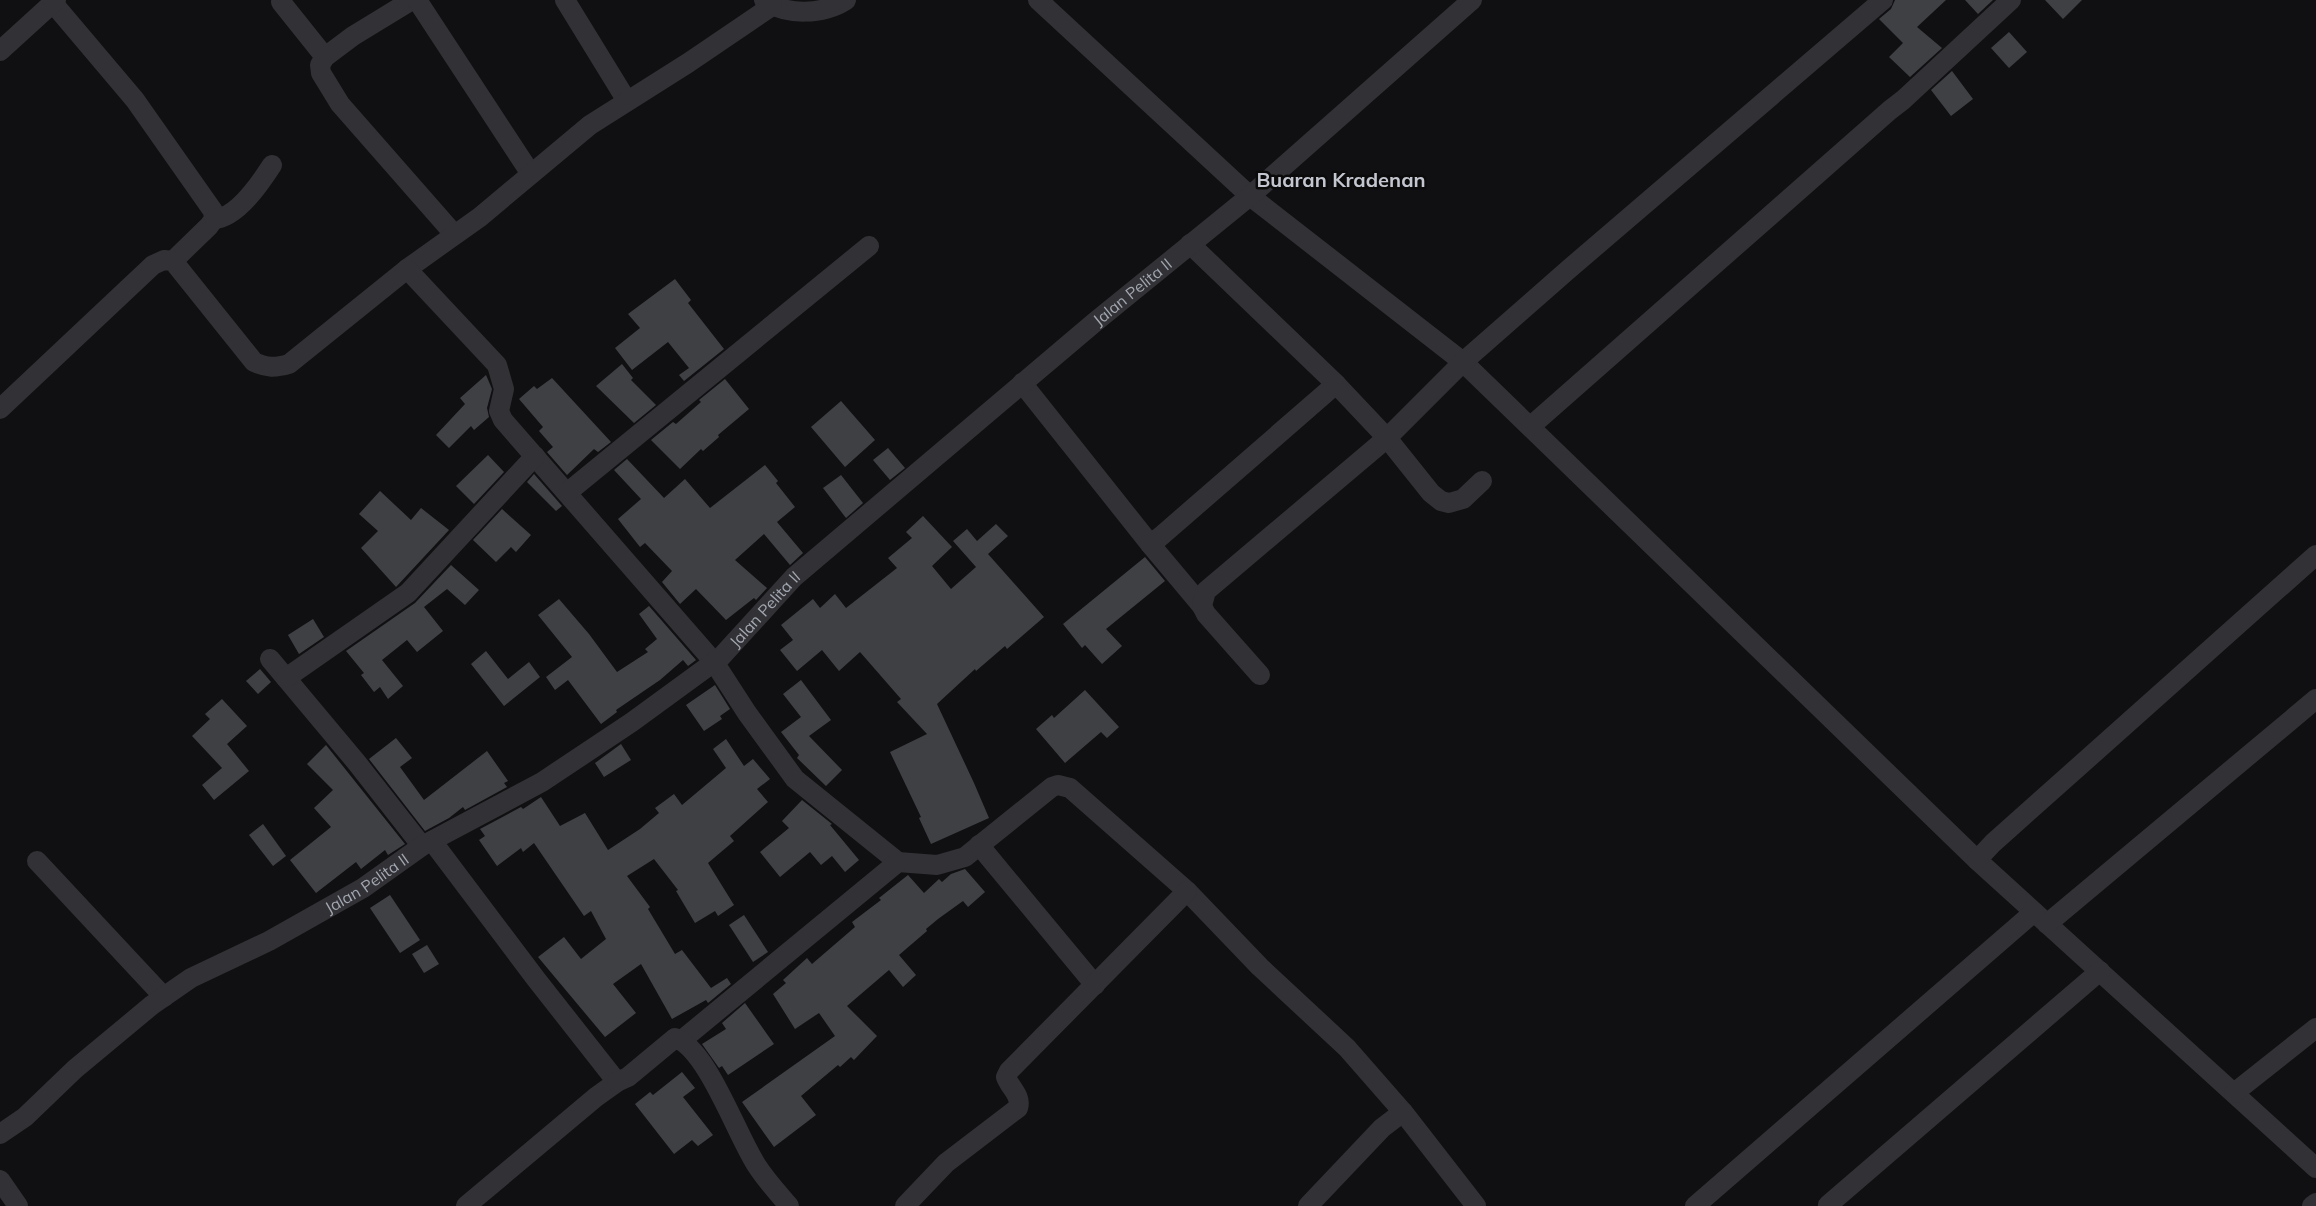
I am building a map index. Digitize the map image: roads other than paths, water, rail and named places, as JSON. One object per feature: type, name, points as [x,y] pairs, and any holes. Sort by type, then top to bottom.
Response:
[{"type":"street","points":[[412,0],[353,36],[325,57],[320,64],[321,73],[340,104],[454,234]]},
{"type":"street","points":[[417,0],[531,174]]},
{"type":"street","points":[[565,0],[627,100]]},
{"type":"street","points":[[0,409],[153,265],[164,260],[173,261],[254,362],[263,367],[274,368],[289,364],[407,269],[480,217],[590,125],[688,63],[768,3],[801,12],[836,6],[846,0]]},
{"type":"street","points":[[1038,0],[1250,196],[1463,362],[1977,860],[2316,1168]]},
{"type":"street","name":"Jalan Pelita II","points":[[0,1134],[25,1117],[75,1069],[191,978],[269,941],[363,888],[427,844],[542,782],[632,722],[721,657],[795,577],[1022,383],[1250,196],[1472,0]]},
{"type":"street","points":[[1202,606],[1206,591],[1214,583],[1387,438],[1463,362],[1882,0]]},
{"type":"street","points":[[1531,426],[1903,100],[2011,0]]},
{"type":"street","points":[[0,51],[55,1],[135,100],[213,211],[214,219]]},
{"type":"street","points":[[281,2],[325,57]]},
{"type":"street","points":[[173,261],[214,219],[221,219],[256,189],[273,165]]},
{"type":"street","points":[[1190,244],[1336,384],[1387,438],[1431,493],[1441,501],[1449,503],[1462,499],[1482,481]]},
{"type":"street","points":[[568,492],[869,246]]},
{"type":"street","points":[[407,269],[497,365],[504,388],[500,414],[714,662],[795,779],[898,862],[937,865],[965,856],[1052,787],[1065,787],[1077,792],[1187,891],[1260,967],[1347,1048],[1402,1112],[1476,1206]]},
{"type":"street","points":[[1022,383],[1202,606],[1206,614],[1260,675]]},
{"type":"street","points":[[1150,544],[1336,384]]},
{"type":"street","points":[[286,678],[408,593],[535,456]]},
{"type":"street","points":[[1977,860],[1992,843],[2316,555]]},
{"type":"street","points":[[270,659],[427,844],[617,1082]]},
{"type":"street","points":[[1695,1206],[2040,918],[2316,699]]},
{"type":"street","points":[[979,845],[1095,985]]},
{"type":"street","points":[[37,861],[164,997]]},
{"type":"street","points":[[682,1040],[898,862]]},
{"type":"street","points":[[905,1206],[946,1163],[1018,1108],[1019,1097],[1006,1077],[1009,1071],[1187,891]]},
{"type":"street","points":[[1828,1205],[2100,971]]},
{"type":"street","points":[[2234,1093],[2316,1028]]},
{"type":"street","points":[[466,1206],[596,1097],[628,1077],[675,1038],[688,1045],[715,1083],[740,1137],[758,1168],[789,1206]]},
{"type":"street","points":[[1308,1206],[1382,1128],[1402,1112]]},
{"type":"street","points":[[0,1180],[18,1206]]},
{"type":"street","points":[[2312,1206],[2316,1203]]},
{"type":"district","name":"Buaran Kradenan","points":[[1341,179]]}]
